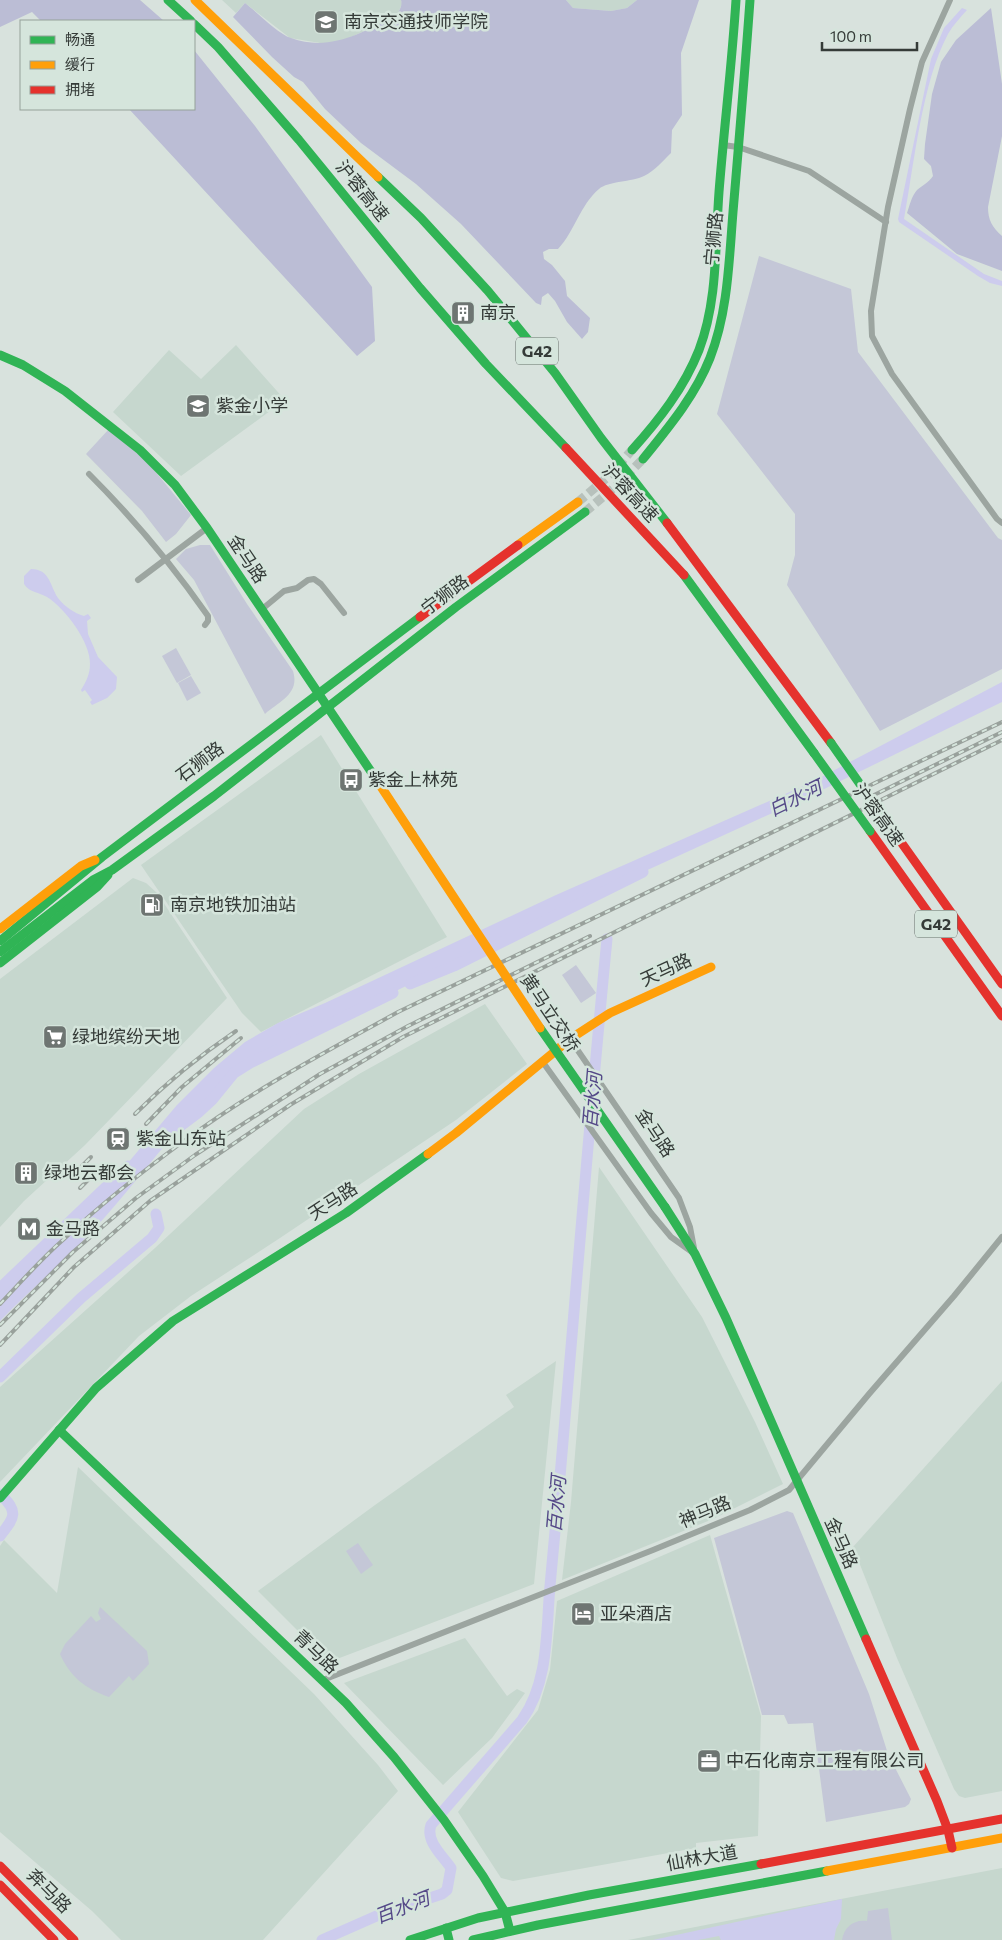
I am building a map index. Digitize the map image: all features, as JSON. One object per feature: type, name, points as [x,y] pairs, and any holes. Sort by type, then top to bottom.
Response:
[{"type":"main road","points":[[168,0],[190,20]]},
{"type":"main road","name":"沪蓉高速","points":[[195,0],[421,218],[488,291],[556,373],[601,438],[699,564],[830,743],[1002,984]]},
{"type":"main road","name":"宁狮路","points":[[632,450],[660,418],[682,387],[700,348],[708,321],[736,0]]},
{"type":"main road","name":"宁狮路","points":[[643,458],[676,420],[693,392],[710,356],[719,328],[729,260],[750,0]]},
{"type":"main road","name":"沪蓉高速","points":[[195,25],[218,47],[299,140],[420,288],[486,364],[619,504],[684,576],[814,753],[1002,1016]]},
{"type":"main road","name":"金马路","points":[[0,355],[23,365],[65,391],[140,450],[175,484],[207,528],[412,834]]},
{"type":"main road","name":"宁狮路","points":[[319,694],[448,595],[578,502]]},
{"type":"main road","name":"宁狮路","points":[[326,706],[585,512]]},
{"type":"main road","name":"石狮路","points":[[0,940],[86,872],[102,857],[319,694]]},
{"type":"main road","name":"石狮路","points":[[0,952],[93,880],[112,870],[214,796],[326,706]]},
{"type":"main road","name":"黄马立交桥","points":[[412,834],[544,1034],[665,1207]]},
{"type":"main road","name":"石狮路","points":[[0,929],[81,866],[102,857]]},
{"type":"main road","name":"石狮路","points":[[0,963],[97,887],[112,870]]},
{"type":"main road","name":"天马路","points":[[0,1498],[96,1388],[174,1321],[198,1304],[346,1213],[386,1185],[456,1133],[570,1039],[610,1014],[711,967]]},
{"type":"main road","name":"金马路","points":[[665,1207],[695,1254],[726,1318],[948,1830],[952,1848]]},
{"type":"main road","name":"青马路","points":[[59,1430],[323,1680],[394,1757],[444,1820],[483,1876],[505,1912],[510,1931]]},
{"type":"main road","name":"仙林大道","points":[[410,1940],[505,1912],[634,1886],[1002,1819]]},
{"type":"main road","name":"仙林大道","points":[[473,1940],[510,1931],[1002,1838]]},
{"type":"main road","name":"奔马路","points":[[0,1866],[74,1940]]},
{"type":"main road","name":"奔马路","points":[[0,1886],[54,1940]]},
{"type":"main road","points":[[446,1928],[449,1940]]},
{"type":"street","points":[[950,0],[922,62],[888,207],[871,311],[872,336],[892,374],[997,519],[1002,523]]},
{"type":"street","points":[[723,145],[738,147],[809,171],[886,222]]},
{"type":"street","points":[[89,474],[167,558],[208,616],[208,621],[205,625]]},
{"type":"street","points":[[138,580],[207,528]]},
{"type":"street","points":[[261,610],[284,591],[297,588],[308,580],[314,580],[321,584],[344,613]]},
{"type":"street","name":"金马路","points":[[570,1039],[679,1198],[690,1227],[695,1254]]},
{"type":"street","name":"金马路","points":[[542,1061],[651,1213],[671,1237],[695,1254]]},
{"type":"street","name":"神马路","points":[[323,1680],[558,1588],[750,1510],[780,1495],[797,1482],[810,1463],[954,1296],[1002,1236]]},
{"type":"shaded area","points":[[0,0],[140,0],[163,20],[40,20],[32,12],[0,27]]},
{"type":"shaded area","name":"南京交通技师学院","points":[[222,0],[401,0],[402,4],[398,13],[393,18],[336,43],[320,43],[290,38],[245,3],[236,13]]},
{"type":"shaded area","points":[[401,0],[566,0],[573,8],[611,11],[627,8],[637,0],[699,0],[681,53],[682,115],[672,130],[671,153],[655,169],[644,176],[608,184],[599,189],[592,195],[558,249],[549,249],[543,252],[544,259],[552,265],[565,281],[567,296],[590,318],[588,332],[582,339],[567,322],[548,293],[542,297],[541,305],[536,303],[461,224],[416,184],[361,143],[325,109],[303,82],[294,77],[272,57],[233,17],[245,3],[286,36],[305,42],[331,42],[356,35],[393,18],[401,7]]},
{"type":"shaded area","points":[[566,0],[637,0],[627,8],[611,11],[573,8]]},
{"type":"shaded area","points":[[991,8],[1002,84],[1002,136],[988,212],[991,223],[1002,236],[1002,271],[957,254],[907,213],[917,190],[933,176],[931,166],[924,159],[925,144],[932,94],[941,62],[956,40]]},
{"type":"shaded area","points":[[195,51],[255,126],[372,287],[375,341],[357,356],[130,110],[195,110]]},
{"type":"shaded area","points":[[759,256],[851,289],[858,352],[998,538],[1002,540],[1002,669],[880,731],[787,585],[795,555],[795,514],[717,414]]},
{"type":"shaded area","name":"紫金小学","points":[[236,345],[285,400],[181,476],[113,412],[169,350],[201,379]]},
{"type":"shaded area","points":[[109,429],[140,453],[191,515],[176,534],[166,542],[142,511],[86,454]]},
{"type":"shaded area","points":[[200,545],[210,545],[247,604],[293,671],[294,686],[291,691],[282,701],[265,714],[194,580],[176,559],[186,549]]},
{"type":"shaded area","points":[[176,648],[191,675],[177,683],[162,656]]},
{"type":"shaded area","points":[[191,676],[201,693],[187,701],[178,683]]},
{"type":"shaded area","points":[[321,735],[447,937],[261,1032],[242,1013],[141,865]]},
{"type":"shaded area","name":"绿地云都会","points":[[133,878],[146,883],[157,893],[227,998],[85,1145],[24,1201],[0,1227],[0,979]]},
{"type":"shaded area","points":[[576,965],[596,993],[581,1003],[562,975]]},
{"type":"shaded area","points":[[485,1004],[527,1064],[456,1120],[191,1296],[139,1336],[0,1482],[0,1387],[155,1248],[304,1109],[359,1074]]},
{"type":"shaded area","points":[[599,1167],[702,1317],[755,1422],[783,1484],[713,1519],[562,1580],[571,1502]]},
{"type":"shaded area","points":[[556,1361],[534,1584],[329,1662],[258,1591],[375,1505],[514,1407],[506,1395]]},
{"type":"shaded area","points":[[1002,1381],[1002,1791],[965,1798],[959,1796],[954,1789],[897,1658],[853,1547]]},
{"type":"shaded area","points":[[78,1467],[314,1694],[378,1765],[398,1791],[263,1940],[121,1940],[92,1911],[0,1832],[0,1546],[4,1540],[57,1593]]},
{"type":"shaded area","points":[[787,1511],[793,1513],[869,1694],[888,1754],[911,1799],[905,1807],[826,1822],[813,1723],[788,1724],[784,1715],[762,1715],[714,1538]]},
{"type":"shaded area","points":[[710,1535],[761,1716],[758,1836],[696,1843],[696,1848],[513,1881],[501,1878],[458,1812],[538,1710],[550,1670],[557,1601]]},
{"type":"shaded area","points":[[358,1543],[373,1565],[361,1574],[346,1551]]},
{"type":"shaded area","points":[[100,1607],[147,1651],[149,1664],[133,1681],[129,1676],[109,1697],[86,1686],[74,1676],[60,1654],[65,1644],[91,1616],[96,1622],[101,1619],[98,1613]]},
{"type":"shaded area","points":[[465,1638],[507,1696],[517,1689],[525,1693],[492,1738],[443,1785],[344,1683]]},
{"type":"shaded area","points":[[1002,1868],[1002,1940],[628,1940],[955,1877]]},
{"type":"shaded area","points":[[888,1908],[892,1940],[842,1940],[845,1931],[850,1925],[858,1921],[867,1921],[868,1911]]},
{"type":"water","points":[[962,8],[967,10],[948,34],[939,54],[925,99],[904,219],[984,274],[1002,281],[1002,286],[990,283],[978,276],[899,222],[898,219],[931,59],[944,28]]},
{"type":"water","points":[[31,569],[46,575],[58,598],[67,607],[84,616],[88,614],[91,618],[87,621],[88,634],[98,657],[117,677],[116,689],[107,698],[92,705],[90,702],[92,700],[85,690],[82,692],[81,690],[90,668],[89,656],[82,636],[69,617],[54,602],[26,587],[24,576]]},
{"type":"water","name":"白水河","points":[[1002,682],[1002,702],[816,793],[595,894],[254,1060],[232,1077],[193,1114],[93,1231],[0,1321],[0,1285],[75,1220],[104,1191],[177,1105],[214,1068],[245,1042],[278,1023],[556,895],[810,783]]},
{"type":"water","points":[[842,1899],[841,1919],[836,1929],[834,1940],[721,1940],[719,1936],[698,1940],[653,1940]]},
{"type":"waterway","points":[[410,984],[454,966],[643,872]]},
{"type":"waterway","name":"百水河","points":[[322,1940],[381,1914],[442,1894],[447,1890],[451,1868],[430,1837],[431,1825],[522,1720],[531,1705],[542,1673],[547,1638],[607,939]]},
{"type":"waterway","points":[[171,1133],[212,1100],[234,1073],[250,1063],[393,993]]},
{"type":"waterway","points":[[0,1288],[128,1166]]},
{"type":"waterway","points":[[0,1377],[81,1298],[152,1238],[159,1228],[156,1214]]},
{"type":"waterway","points":[[0,1494],[10,1505],[13,1515],[0,1536]]},
{"type":"tunnel","points":[[578,502],[609,476],[632,450]]},
{"type":"tunnel","points":[[585,512],[617,485],[643,459]]},
{"type":"railway","points":[[0,1304],[56,1247],[122,1188],[209,1123],[289,1073],[398,1012],[1002,722]]},
{"type":"railway","points":[[870,797],[1002,732]]},
{"type":"railway","points":[[0,1345],[74,1267],[150,1201],[290,1105],[403,1037],[1002,740]]},
{"type":"railway","points":[[0,1325],[73,1252],[136,1198],[195,1155],[320,1074],[408,1026],[590,936]]},
{"type":"railway","points":[[135,1114],[184,1070],[236,1031]]},
{"type":"railway","points":[[146,1124],[182,1087],[241,1038]]},
{"type":"railway","points":[[70,1178],[91,1157]]},
{"type":"railway","points":[[80,1188],[101,1167]]},
{"type":"traffic: fast","points":[[168,0],[190,20]]},
{"type":"traffic: fast","points":[[632,450],[661,415],[686,377],[699,350],[710,312],[715,272],[719,192],[736,0]]},
{"type":"traffic: fast","points":[[643,459],[680,411],[697,385],[710,358],[721,323],[729,268],[750,0]]},
{"type":"traffic: fast","points":[[195,25],[218,47],[299,140],[420,288],[486,364],[566,448]]},
{"type":"traffic: fast","points":[[378,177],[421,218],[488,291],[555,373],[601,438],[667,523]]},
{"type":"traffic: fast","points":[[0,355],[23,365],[65,391],[140,450],[175,485],[207,528],[374,776]]},
{"type":"traffic: fast","points":[[0,952],[93,880],[112,870],[214,796],[456,607],[585,512]]},
{"type":"traffic: fast","points":[[684,575],[814,753]]},
{"type":"traffic: fast","points":[[0,941],[102,857],[420,617]]},
{"type":"traffic: fast","points":[[831,743],[886,821]]},
{"type":"traffic: fast","points":[[814,753],[870,831]]},
{"type":"traffic: fast","points":[[0,963],[97,887],[108,875]]},
{"type":"traffic: fast","points":[[540,1028],[665,1207]]},
{"type":"traffic: fast","points":[[0,1498],[96,1388],[173,1321],[346,1213],[428,1154]]},
{"type":"traffic: fast","points":[[665,1207],[695,1254],[726,1318],[866,1639]]},
{"type":"traffic: fast","points":[[59,1430],[346,1703],[394,1757],[444,1820],[483,1876],[505,1912],[510,1931]]},
{"type":"traffic: fast","points":[[410,1940],[478,1918],[589,1895],[761,1864]]},
{"type":"traffic: fast","points":[[473,1940],[538,1925],[827,1871]]},
{"type":"traffic: fast","points":[[446,1928],[449,1940]]},
{"type":"traffic: slow","points":[[195,0],[378,177]]},
{"type":"traffic: slow","points":[[518,545],[578,502]]},
{"type":"traffic: slow","points":[[374,776],[412,834]]},
{"type":"traffic: slow","points":[[412,834],[540,1028]]},
{"type":"traffic: slow","points":[[0,929],[81,866],[95,860]]},
{"type":"traffic: slow","points":[[428,1154],[570,1039],[610,1013],[711,967]]},
{"type":"traffic: slow","points":[[827,1871],[1002,1838]]},
{"type":"traffic: jam","points":[[566,448],[684,575]]},
{"type":"traffic: jam","points":[[667,523],[831,743]]},
{"type":"traffic: jam","points":[[420,617],[518,545]]},
{"type":"traffic: jam","points":[[886,821],[1002,984]]},
{"type":"traffic: jam","points":[[870,831],[1002,1016]]},
{"type":"traffic: jam","points":[[866,1639],[937,1801],[948,1830],[952,1848]]},
{"type":"traffic: jam","points":[[761,1864],[1002,1819]]},
{"type":"traffic: jam","points":[[0,1866],[74,1940]]},
{"type":"traffic: jam","points":[[0,1885],[54,1940]]},
{"type":"place","name":"南京交通技师学院","points":[[326,22]]},
{"type":"place","name":"南京","points":[[463,313]]},
{"type":"place","name":"紫金小学","points":[[198,406]]},
{"type":"place","name":"紫金上林苑","points":[[351,780]]},
{"type":"place","name":"南京地铁加油站","points":[[152,905]]},
{"type":"place","name":"绿地缤纷天地","points":[[55,1037]]},
{"type":"place","name":"紫金山东站","points":[[118,1139]]},
{"type":"place","name":"绿地云都会","points":[[26,1173]]},
{"type":"place","name":"金马路","points":[[29,1229]]},
{"type":"place","name":"亚朵酒店","points":[[583,1614]]},
{"type":"place","name":"中石化南京工程有限公司","points":[[709,1761]]}]
